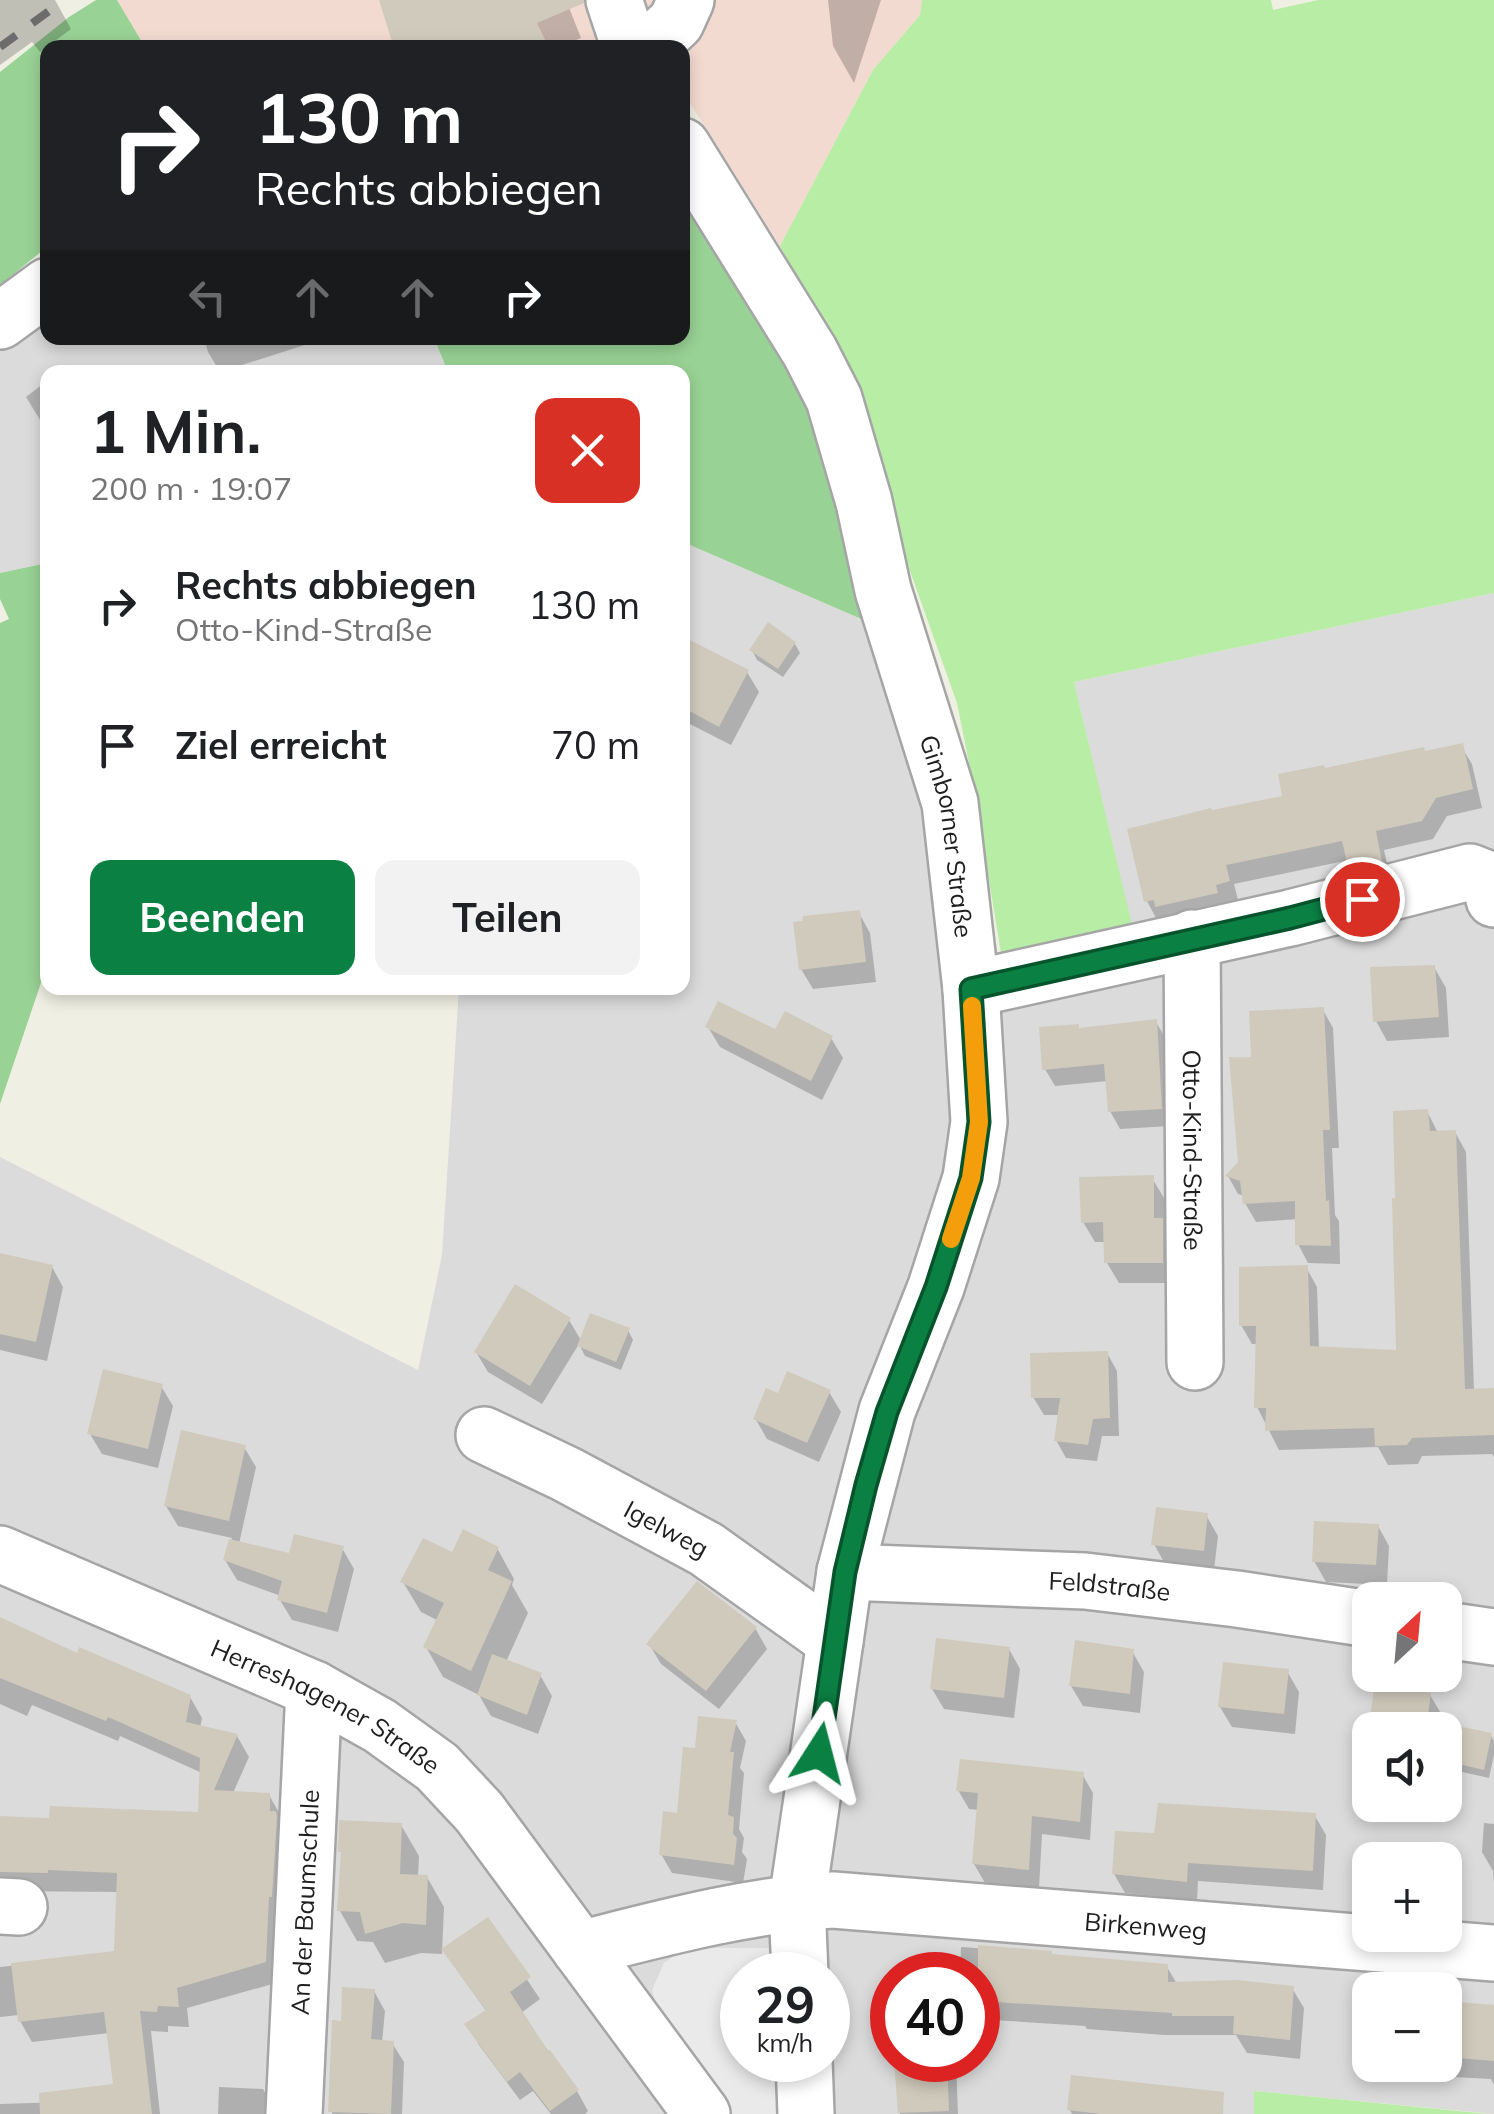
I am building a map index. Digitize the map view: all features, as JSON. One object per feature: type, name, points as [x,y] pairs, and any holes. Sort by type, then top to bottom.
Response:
[{"type":"street","points":[[614,0],[627,40]]},
{"type":"street","points":[[657,40],[676,22],[686,0]]},
{"type":"street","name":"Gimborner Straße","points":[[690,159],[810,352],[834,399],[900,647],[950,803],[971,989],[979,1122],[971,1178],[936,1287],[887,1412],[845,1572],[797,1902],[799,1952]]},
{"type":"street","points":[[0,321],[40,292]]},
{"type":"street","points":[[971,989],[1290,918],[1470,872],[1490,880],[1494,898]]},
{"type":"street","name":"Otto-Kind-Straße","points":[[1192,938],[1195,1362]]},
{"type":"street","name":"Igelweg","points":[[484,1436],[566,1474],[706,1549],[836,1641]]},
{"type":"street","name":"Herreshagener Straße","points":[[0,1554],[314,1689],[380,1726],[437,1768],[479,1812],[702,2114]]},
{"type":"street","name":"Feldstraße","points":[[845,1572],[1084,1581],[1352,1615]]},
{"type":"street","points":[[1462,1632],[1494,1637]]},
{"type":"street","name":"An der Baumschule","points":[[294,2114],[314,1689]]},
{"type":"street","name":"Birkenweg","points":[[797,1902],[833,1900],[1494,1953]]},
{"type":"street","points":[[580,1950],[682,1922],[797,1902]]},
{"type":"street","points":[[805,2082],[806,2114]]},
{"type":"shaded area","points":[[117,0],[587,0],[597,40],[141,40]]},
{"type":"shaded area","points":[[637,0],[922,0],[920,15],[873,70],[780,246],[690,103],[690,40],[657,40]]},
{"type":"shaded area","points":[[40,312],[40,345],[437,345],[445,365],[40,365],[40,564],[0,573],[0,336]]},
{"type":"shaded area","points":[[690,545],[866,621],[907,731],[947,961],[1134,936],[1074,682],[1494,593],[1494,2114],[1255,2091],[1254,2114],[0,2114],[0,1157],[418,1370],[442,1255],[459,995],[690,995]]},
{"type":"shaded area","points":[[686,1948],[772,1948],[772,1952],[720,1952],[720,2082],[788,2082],[792,2114],[725,2114],[659,2015],[652,1990],[664,1963]]},
{"type":"green space","points":[[96,0],[117,0],[141,40],[40,40]]},
{"type":"green space","points":[[922,0],[1271,0],[1273,10],[1318,0],[1494,0],[1494,593],[1074,682],[1135,937],[1001,953],[957,703],[893,523],[841,355],[780,246],[873,70],[920,15]]},
{"type":"green space","points":[[40,40],[40,253],[0,285],[0,72]]},
{"type":"green space","points":[[690,199],[803,391],[866,621],[690,545],[690,365],[445,365],[437,345],[690,345]]},
{"type":"green space","points":[[40,564],[40,986],[0,1104],[0,623],[9,619],[0,599],[0,573]]},
{"type":"green space","points":[[1254,2091],[1489,2114],[1254,2114]]},
{"type":"building","points":[[379,0],[584,0],[537,23],[545,40],[392,40]]},
{"type":"building","points":[[768,622],[796,642],[778,669],[749,650]]},
{"type":"building","points":[[690,640],[749,670],[719,727],[690,711]]},
{"type":"building","points":[[1463,743],[1473,789],[1436,798],[1422,821],[1376,831],[1382,862],[1349,871],[1342,841],[1226,865],[1230,881],[1216,885],[1218,893],[1155,907],[1154,900],[1144,902],[1127,829],[1211,808],[1282,796],[1278,774]]},
{"type":"building","points":[[860,910],[866,962],[799,970],[793,922],[802,921],[803,916]]},
{"type":"building","points":[[1435,965],[1439,1017],[1373,1022],[1370,967]]},
{"type":"building","points":[[718,1001],[775,1029],[785,1011],[833,1036],[811,1081],[705,1027]]},
{"type":"building","points":[[1324,1007],[1330,1130],[1323,1130],[1331,1246],[1295,1245],[1295,1201],[1243,1204],[1240,1181],[1225,1176],[1238,1162],[1229,1057],[1251,1057],[1249,1011]]},
{"type":"building","points":[[1157,1019],[1162,1109],[1108,1112],[1104,1064],[1042,1070],[1039,1027],[1079,1024],[1079,1028]]},
{"type":"building","points":[[1428,1109],[1430,1131],[1456,1130],[1465,1389],[1494,1388],[1494,1435],[1412,1438],[1407,1445],[1375,1446],[1374,1428],[1265,1431],[1266,1408],[1254,1408],[1256,1326],[1239,1326],[1239,1267],[1308,1265],[1310,1346],[1396,1350],[1393,1111]]},
{"type":"building","points":[[1154,1175],[1154,1218],[1163,1218],[1163,1263],[1104,1263],[1103,1222],[1081,1223],[1079,1177]]},
{"type":"building","points":[[0,1253],[53,1265],[36,1342],[0,1334]]},
{"type":"building","points":[[515,1284],[571,1318],[530,1386],[474,1352]]},
{"type":"building","points":[[590,1313],[630,1328],[616,1362],[577,1346]]},
{"type":"building","points":[[1108,1351],[1110,1418],[1093,1419],[1088,1445],[1054,1441],[1060,1398],[1031,1398],[1030,1353]]},
{"type":"building","points":[[103,1369],[163,1384],[148,1449],[87,1434]]},
{"type":"building","points":[[787,1371],[831,1390],[807,1443],[753,1419],[766,1388],[778,1393]]},
{"type":"building","points":[[181,1430],[246,1445],[229,1521],[164,1506]]},
{"type":"building","points":[[1156,1507],[1208,1513],[1204,1551],[1151,1545]]},
{"type":"building","points":[[1314,1521],[1379,1524],[1376,1565],[1312,1562]]},
{"type":"building","points":[[463,1529],[499,1547],[488,1570],[512,1581],[471,1671],[423,1647],[444,1603],[400,1582],[423,1538],[452,1552]]},
{"type":"building","points":[[294,1534],[344,1546],[327,1613],[277,1600],[282,1581],[223,1560],[229,1539],[289,1553]]},
{"type":"building","points":[[697,1581],[757,1627],[706,1691],[646,1644]]},
{"type":"building","points":[[0,1617],[77,1653],[79,1647],[191,1695],[186,1722],[238,1734],[214,1790],[270,1793],[270,1811],[276,1811],[266,1962],[177,1988],[179,2007],[158,2006],[157,2012],[140,2011],[152,2114],[40,2114],[39,2093],[113,2084],[104,2012],[18,2022],[11,1963],[114,1951],[117,1873],[0,1872],[0,1816],[49,1818],[50,1806],[198,1812],[200,1758],[108,1717],[106,1721],[0,1678]]},
{"type":"building","points":[[936,1638],[1010,1647],[1004,1698],[930,1689]]},
{"type":"building","points":[[1075,1640],[1134,1649],[1130,1694],[1069,1686]]},
{"type":"building","points":[[492,1654],[542,1673],[527,1715],[477,1695]]},
{"type":"building","points":[[1223,1662],[1289,1669],[1284,1714],[1218,1707]]},
{"type":"building","points":[[1374,1692],[1431,1693],[1428,1712],[1371,1712]]},
{"type":"building","points":[[698,1716],[737,1720],[730,1752],[734,1752],[728,1815],[734,1817],[733,1834],[737,1838],[734,1865],[659,1855],[663,1811],[677,1813],[683,1747],[695,1748]]},
{"type":"building","points":[[1462,1727],[1492,1733],[1484,1770],[1462,1765]]},
{"type":"building","points":[[960,1759],[1084,1772],[1080,1822],[1032,1816],[1029,1870],[972,1864],[978,1793],[956,1791]]},
{"type":"building","points":[[1158,1803],[1316,1813],[1313,1871],[1188,1863],[1187,1882],[1112,1874],[1115,1831],[1154,1833]]},
{"type":"building","points":[[339,1820],[402,1823],[400,1874],[428,1875],[426,1925],[403,1923],[365,1934],[360,1912],[337,1911]]},
{"type":"building","points":[[488,1917],[531,1977],[510,1992],[579,2090],[550,2111],[520,2072],[507,2082],[464,2024],[486,2010],[441,1949]]},
{"type":"building","points":[[978,1945],[1168,1964],[1168,1982],[1237,1980],[1294,1986],[1290,2040],[1233,2034],[1234,2016],[1172,2016],[1000,2002],[1000,1952],[978,1952]]},
{"type":"building","points":[[342,1987],[375,1989],[371,2039],[394,2041],[391,2114],[328,2112],[332,2020],[341,2021]]},
{"type":"building","points":[[1462,2002],[1494,2005],[1494,2061],[1462,2058]]},
{"type":"building","points":[[1071,2075],[1224,2092],[1223,2114],[1101,2114],[1067,2110]]},
{"type":"building","points":[[896,2082],[948,2082],[949,2111],[898,2113]]},
{"type":"railway","points":[[0,47],[64,0]]},
{"type":"slow traffic","points":[[951,1239],[971,1178],[979,1122],[972,1006]]},
{"type":"route","points":[[819,1753],[845,1572],[866,1485],[887,1412],[936,1287],[971,1178],[979,1122],[971,989],[1362,899]]}]
